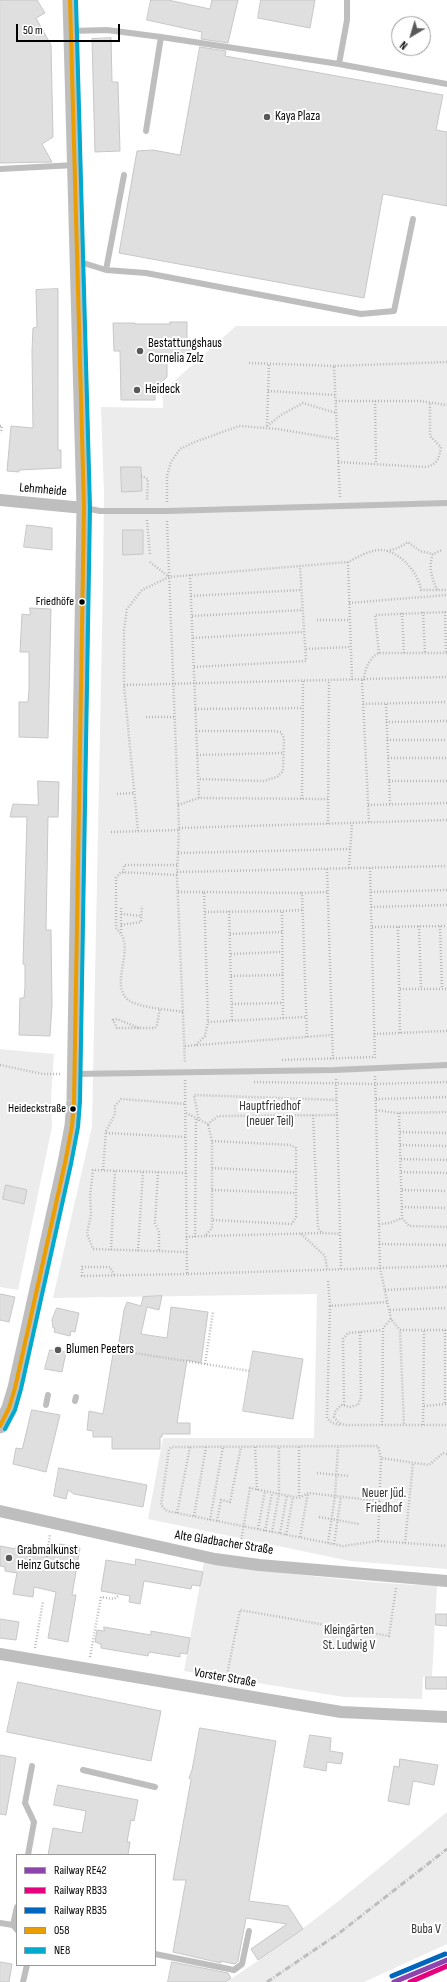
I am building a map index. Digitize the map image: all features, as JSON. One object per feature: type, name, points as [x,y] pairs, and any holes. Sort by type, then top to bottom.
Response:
[{"type":"street","points":[[0,1426],[9,1408],[15,1388],[72,1126],[84,508],[70,2]]},
{"type":"street","name":"Lehmheide","points":[[0,500],[84,508]]},
{"type":"street","name":"Alte Gladbacher Straße","points":[[0,1511],[215,1559],[259,1565],[447,1581]]},
{"type":"street","name":"Vorster Straße","points":[[0,1654],[341,1712],[447,1717]]},
{"type":"lane","points":[[339,64],[347,20],[347,0]]},
{"type":"lane","points":[[71,31],[107,30],[161,37],[339,64],[447,84]]},
{"type":"lane","points":[[146,131],[161,37]]},
{"type":"lane","points":[[0,169],[75,165]]},
{"type":"lane","points":[[106,270],[124,175]]},
{"type":"lane","points":[[77,261],[106,270],[146,273],[361,314],[394,311],[413,219]]},
{"type":"lane","points":[[84,508],[100,511],[166,511],[447,503]]},
{"type":"lane","points":[[74,1074],[334,1070],[447,1065]]},
{"type":"lane","points":[[46,1405],[48,1395]]},
{"type":"lane","points":[[28,1854],[34,1822],[26,1803],[32,1766]]},
{"type":"lane","points":[[82,1770],[155,1787]]},
{"type":"lane","points":[[0,1923],[15,1928],[16,1918]]},
{"type":"lane","points":[[156,1954],[234,1970],[242,1964],[249,1931]]},
{"type":"lane","points":[[23,1982],[27,1966]]},
{"type":"path","points":[[249,363],[334,366],[447,362]]},
{"type":"path","points":[[267,427],[269,363]]},
{"type":"path","points":[[334,366],[340,506]]},
{"type":"path","points":[[268,391],[335,395]]},
{"type":"path","points":[[336,401],[420,400],[447,405]]},
{"type":"path","points":[[375,401],[376,464]]},
{"type":"path","points":[[338,462],[426,467],[434,465],[439,458],[441,447],[430,436],[430,402]]},
{"type":"path","points":[[267,427],[281,415],[303,403],[336,414]]},
{"type":"path","points":[[0,426],[2,426],[1,433]]},
{"type":"path","points":[[187,1274],[185,1046],[177,874],[179,829],[166,511],[167,476],[171,462],[180,449],[194,442],[239,426],[267,427],[337,439]]},
{"type":"path","points":[[142,476],[148,479],[147,510],[150,555]]},
{"type":"path","points":[[138,831],[124,685],[124,630],[127,608],[142,590],[169,577],[348,562],[372,552],[386,552],[398,548],[408,542],[420,551],[433,554],[442,550]]},
{"type":"path","points":[[386,552],[396,556],[411,567],[419,580],[421,590],[447,590]]},
{"type":"path","points":[[433,554],[430,562],[431,574],[437,590]]},
{"type":"path","points":[[150,562],[169,577]]},
{"type":"path","points":[[348,562],[352,680]]},
{"type":"path","points":[[194,667],[306,661],[300,566]]},
{"type":"path","points":[[190,575],[199,798]]},
{"type":"path","points":[[191,596],[301,590]]},
{"type":"path","points":[[349,603],[447,595]]},
{"type":"path","points":[[192,616],[303,610]]},
{"type":"path","points":[[423,612],[424,653]]},
{"type":"path","points":[[369,823],[363,704],[363,680],[365,670],[374,657],[380,653],[447,653],[446,612],[375,615],[380,653]]},
{"type":"path","points":[[402,613],[404,653]]},
{"type":"path","points":[[318,620],[350,620]]},
{"type":"path","points":[[193,638],[304,632]]},
{"type":"path","points":[[306,649],[350,647]]},
{"type":"path","points":[[124,685],[447,677]]},
{"type":"path","points":[[328,824],[329,680]]},
{"type":"path","points":[[302,799],[303,681]]},
{"type":"path","points":[[363,704],[447,702]]},
{"type":"path","points":[[386,704],[390,804]]},
{"type":"path","points":[[195,709],[303,708]]},
{"type":"path","points":[[146,716],[175,717]]},
{"type":"path","points":[[386,722],[447,721]]},
{"type":"path","points":[[196,731],[281,732],[284,738],[283,771],[277,777],[264,780],[198,779]]},
{"type":"path","points":[[387,740],[447,740]]},
{"type":"path","points":[[197,755],[283,754]]},
{"type":"path","points":[[388,758],[447,758]]},
{"type":"path","points":[[389,781],[447,781]]},
{"type":"path","points":[[117,794],[135,793]]},
{"type":"path","points":[[178,805],[199,798],[328,799]]},
{"type":"path","points":[[368,805],[447,803]]},
{"type":"path","points":[[111,832],[447,820]]},
{"type":"path","points":[[349,868],[352,823]]},
{"type":"path","points":[[178,853],[350,849]]},
{"type":"path","points":[[123,873],[124,865],[177,865]]},
{"type":"path","points":[[183,1012],[136,1004],[126,998],[122,992],[121,968],[124,957],[124,942],[121,934],[116,928],[115,886],[116,878],[123,873],[177,874],[447,866]]},
{"type":"path","points":[[370,868],[380,1268],[391,1319],[400,1330],[404,1425]]},
{"type":"path","points":[[327,869],[333,1058],[338,1100],[341,1269]]},
{"type":"path","points":[[371,892],[447,890]]},
{"type":"path","points":[[178,892],[328,892]]},
{"type":"path","points":[[196,1045],[206,1036],[208,1022],[204,892]]},
{"type":"path","points":[[302,893],[307,1037]]},
{"type":"path","points":[[371,907],[447,905]]},
{"type":"path","points":[[121,924],[141,922],[142,906]]},
{"type":"path","points":[[121,908],[121,934]]},
{"type":"path","points":[[205,912],[303,910]]},
{"type":"path","points":[[229,911],[232,1021]]},
{"type":"path","points":[[282,911],[283,1018]]},
{"type":"path","points":[[121,914],[142,916]]},
{"type":"path","points":[[419,926],[421,989]]},
{"type":"path","points":[[440,926],[442,989]]},
{"type":"path","points":[[372,927],[447,926]]},
{"type":"path","points":[[398,927],[400,1033]]},
{"type":"path","points":[[230,934],[282,932]]},
{"type":"path","points":[[231,954],[282,952]]},
{"type":"path","points":[[231,976],[283,975]]},
{"type":"path","points":[[400,989],[447,989]]},
{"type":"path","points":[[232,1004],[283,1003]]},
{"type":"path","points":[[138,1028],[117,1019],[113,1020],[117,1028],[138,1028],[154,1028],[157,1026],[160,1008]]},
{"type":"path","points":[[208,1022],[306,1017]]},
{"type":"path","points":[[374,1034],[447,1031]]},
{"type":"path","points":[[185,1046],[332,1035]]},
{"type":"path","points":[[333,1058],[375,1057]]},
{"type":"path","points":[[0,1066],[43,1074],[74,1074]]},
{"type":"path","points":[[185,1081],[193,1081]]},
{"type":"path","points":[[246,1082],[376,1084],[447,1082]]},
{"type":"path","points":[[194,1236],[198,1119],[194,1095],[338,1100]]},
{"type":"path","points":[[376,1099],[447,1097]]},
{"type":"path","points":[[103,1170],[106,1134],[115,1114],[116,1106],[121,1100],[186,1104]]},
{"type":"path","points":[[376,1110],[399,1113],[447,1112]]},
{"type":"path","points":[[186,1112],[208,1124]]},
{"type":"path","points":[[399,1113],[402,1218],[409,1226],[447,1227]]},
{"type":"path","points":[[312,1115],[318,1228],[322,1233],[325,1233]]},
{"type":"path","points":[[208,1124],[218,1116],[338,1115]]},
{"type":"path","points":[[205,1236],[212,1228],[212,1141],[208,1124]]},
{"type":"path","points":[[400,1132],[447,1133]]},
{"type":"path","points":[[106,1134],[186,1137]]},
{"type":"path","points":[[212,1141],[292,1144],[296,1148],[296,1217],[292,1224],[212,1220]]},
{"type":"path","points":[[400,1145],[447,1146]]},
{"type":"path","points":[[400,1159],[447,1160]]},
{"type":"path","points":[[212,1168],[296,1172]]},
{"type":"path","points":[[186,1173],[93,1170],[90,1196],[91,1214],[87,1234],[93,1249],[187,1252]]},
{"type":"path","points":[[111,1250],[115,1170]]},
{"type":"path","points":[[138,1251],[143,1171]]},
{"type":"path","points":[[158,1172],[155,1223],[159,1232],[159,1251]]},
{"type":"path","points":[[401,1172],[447,1173]]},
{"type":"path","points":[[212,1190],[296,1193]]},
{"type":"path","points":[[402,1190],[447,1191]]},
{"type":"path","points":[[402,1207],[447,1208]]},
{"type":"path","points":[[379,1224],[390,1223],[402,1218]]},
{"type":"path","points":[[186,1237],[325,1233],[340,1234]]},
{"type":"path","points":[[301,1234],[325,1256],[327,1269]]},
{"type":"path","points":[[379,1244],[447,1245]]},
{"type":"path","points":[[114,1275],[110,1267],[82,1267],[82,1276],[447,1266]]},
{"type":"path","points":[[328,1281],[330,1306],[327,1418],[332,1423],[342,1425],[447,1425]]},
{"type":"path","points":[[385,1290],[447,1287]]},
{"type":"path","points":[[330,1306],[388,1302]]},
{"type":"path","points":[[390,1310],[447,1308]]},
{"type":"path","points":[[205,1364],[214,1312]]},
{"type":"path","points":[[382,1425],[382,1330],[391,1319]]},
{"type":"path","points":[[344,1405],[343,1339],[348,1333],[382,1330]]},
{"type":"path","points":[[400,1330],[446,1330],[446,1404],[423,1406]]},
{"type":"path","points":[[423,1425],[424,1331]]},
{"type":"path","points":[[342,1425],[334,1417],[337,1408],[344,1405],[350,1407],[358,1405],[361,1397],[360,1332]]},
{"type":"path","points":[[115,1350],[250,1370]]},
{"type":"path","points":[[328,1543],[335,1496],[338,1446]]},
{"type":"path","points":[[378,1541],[381,1458],[378,1446],[171,1447],[169,1450],[161,1505],[167,1511],[342,1546],[378,1541],[447,1546]]},
{"type":"path","points":[[178,1513],[190,1447]]},
{"type":"path","points":[[194,1516],[206,1447]]},
{"type":"path","points":[[210,1520],[223,1447]]},
{"type":"path","points":[[217,1521],[221,1500],[230,1502],[241,1447]]},
{"type":"path","points":[[255,1447],[257,1490]]},
{"type":"path","points":[[272,1532],[279,1494],[279,1447]]},
{"type":"path","points":[[299,1447],[299,1498]]},
{"type":"path","points":[[381,1458],[429,1465],[443,1453],[447,1454]]},
{"type":"path","points":[[405,1543],[413,1463]]},
{"type":"path","points":[[317,1473],[349,1476]]},
{"type":"path","points":[[241,1542],[250,1488],[299,1498],[308,1493],[380,1501]]},
{"type":"path","points":[[258,1529],[265,1491]]},
{"type":"path","points":[[265,1530],[272,1493]]},
{"type":"path","points":[[300,1537],[308,1493]]},
{"type":"path","points":[[280,1533],[287,1495]]},
{"type":"path","points":[[286,1535],[293,1496]]},
{"type":"path","points":[[334,1544],[341,1497]]},
{"type":"path","points":[[319,1517],[359,1524]]},
{"type":"path","points":[[45,1569],[52,1522]]},
{"type":"path","points":[[224,1692],[240,1610],[389,1636],[397,1576]]},
{"type":"path","points":[[88,1669],[101,1597],[114,1599],[118,1596]]},
{"type":"path","points":[[32,1660],[43,1601]]},
{"type":"green space","name":"Hauptfriedhof (neuer Teil)","points":[[236,326],[447,326],[447,1569],[350,1561],[148,1519],[163,1438],[314,1438],[317,1294],[53,1298],[92,1127],[103,584],[104,493],[101,407],[163,408],[163,391]]},
{"type":"green space","points":[[0,1049],[54,1054],[51,1096],[52,1127],[18,1290],[0,1287]]},
{"type":"green space","name":"Kleingärten St. Ludwig V","points":[[204,1562],[320,1577],[379,1583],[437,1586],[432,1676],[423,1677],[422,1699],[344,1697],[184,1671]]},
{"type":"green space","name":"Buba V","points":[[447,1812],[447,1944],[364,1982],[226,1982],[284,1943],[312,1922]]},
{"type":"building","points":[[0,0],[37,0],[45,13],[36,18],[51,45],[53,137],[42,144],[52,162],[0,163]]},
{"type":"building","points":[[151,0],[168,0],[210,9],[212,0],[238,0],[228,43],[201,39],[202,32],[147,20]]},
{"type":"building","points":[[261,0],[315,0],[310,28],[258,18]]},
{"type":"building","points":[[111,38],[112,82],[118,82],[120,151],[95,152],[92,39]]},
{"type":"building","points":[[200,47],[226,51],[225,56],[443,95],[436,130],[447,132],[447,206],[383,194],[364,298],[119,253],[137,151],[153,150],[180,155]]},
{"type":"building","points":[[58,289],[58,450],[61,450],[61,468],[19,470],[19,472],[7,471],[11,426],[33,428],[32,351],[33,328],[37,327],[36,290]]},
{"type":"building","points":[[170,322],[187,322],[187,340],[191,340],[192,355],[167,356],[167,377],[155,388],[155,400],[121,400],[120,351],[114,351],[113,323],[170,324]]},
{"type":"building","points":[[121,467],[141,467],[142,491],[122,492]]},
{"type":"building","points":[[27,525],[52,528],[52,550],[24,547]]},
{"type":"building","points":[[123,530],[143,530],[143,554],[123,555]]},
{"type":"building","points":[[30,608],[51,609],[48,738],[19,737],[19,702],[28,702],[29,690],[29,652],[20,652],[22,614],[30,615]]},
{"type":"building","points":[[38,781],[59,782],[58,817],[48,817],[46,930],[51,930],[52,1005],[50,1036],[19,1035],[20,998],[24,998],[25,987],[25,965],[23,964],[27,817],[10,817],[13,804],[38,805]]},
{"type":"building","points":[[6,1185],[27,1190],[24,1204],[3,1199]]},
{"type":"building","points":[[0,1294],[15,1297],[9,1322],[0,1320]]},
{"type":"building","points":[[162,1296],[159,1310],[147,1307],[141,1334],[167,1338],[171,1307],[208,1312],[201,1363],[187,1360],[177,1423],[190,1423],[190,1434],[162,1434],[162,1437],[160,1437],[160,1449],[112,1449],[112,1437],[93,1437],[93,1431],[87,1430],[89,1411],[103,1414],[113,1354],[117,1354],[124,1310],[127,1302],[141,1306],[143,1297]]},
{"type":"building","points":[[57,1308],[79,1313],[75,1332],[71,1331],[70,1336],[54,1332],[55,1328],[53,1328],[52,1320]]},
{"type":"building","points":[[50,1350],[66,1352],[62,1372],[45,1369]]},
{"type":"building","points":[[253,1351],[303,1359],[293,1419],[243,1411]]},
{"type":"building","points":[[32,1410],[60,1415],[46,1472],[13,1464],[16,1448],[22,1449]]},
{"type":"building","points":[[59,1468],[147,1485],[143,1507],[74,1494],[68,1490],[66,1499],[54,1496]]},
{"type":"building","points":[[60,1544],[80,1548],[72,1595],[76,1595],[68,1642],[48,1638],[56,1592],[34,1587],[33,1597],[13,1594],[17,1573],[5,1571],[5,1567],[0,1566],[0,1546],[16,1549],[16,1546],[26,1548],[27,1545],[59,1551]]},
{"type":"building","points":[[136,1559],[203,1572],[200,1586],[192,1585],[191,1589],[144,1581],[140,1604],[129,1602],[130,1596],[101,1591],[106,1560],[135,1565]]},
{"type":"building","points":[[436,1614],[447,1614],[447,1626],[436,1625]]},
{"type":"building","points":[[0,1619],[19,1622],[16,1640],[0,1638]]},
{"type":"building","points":[[104,1627],[151,1635],[151,1631],[190,1638],[187,1654],[180,1653],[180,1657],[149,1652],[148,1656],[101,1648],[101,1644],[95,1642],[97,1630],[104,1631]]},
{"type":"building","points":[[426,1677],[447,1677],[447,1689],[426,1689]]},
{"type":"building","points":[[18,1682],[161,1711],[151,1761],[7,1732]]},
{"type":"building","points":[[200,1728],[276,1741],[249,1901],[288,1906],[303,1929],[258,1960],[251,1949],[287,1924],[246,1918],[238,1961],[235,1964],[220,1961],[221,1963],[173,1952],[186,1880],[173,1880],[191,1780],[189,1778],[192,1770]]},
{"type":"building","points":[[310,1735],[331,1738],[330,1751],[343,1753],[341,1764],[327,1762],[326,1771],[304,1767]]},
{"type":"building","points":[[0,1755],[16,1758],[6,1815],[0,1814]]},
{"type":"building","points":[[400,1759],[438,1765],[434,1785],[413,1781],[409,1805],[388,1801],[394,1766],[399,1767]]},
{"type":"building","points":[[58,1785],[138,1800],[134,1821],[131,1820],[127,1842],[130,1842],[128,1854],[48,1854],[53,1828],[82,1833],[86,1811],[54,1805]]},
{"type":"building","points":[[0,1962],[12,1964],[9,1982],[0,1982]]},
{"type":"building","points":[[172,1962],[228,1973],[231,1978],[225,1982],[168,1982]]},
{"type":"railway","points":[[267,1982],[338,1934],[447,1849]]},
{"type":"rail line","name":"RB35","points":[[392,1976],[445,1954]]},
{"type":"rail line","name":"RE42","points":[[394,1982],[447,1960]]},
{"type":"rail line","name":"RB33","points":[[410,1982],[447,1966]]},
{"type":"transit line","name":"058","points":[[0,1426],[9,1408],[15,1388],[65,1163],[72,1126],[74,1101],[84,508],[70,0]]},
{"type":"transit line","name":"NE8","points":[[5,1429],[15,1410],[21,1389],[71,1164],[78,1127],[80,1101],[90,508],[76,0]]},
{"type":"place","name":"Kaya Plaza","points":[[267,117]]},
{"type":"place","name":"Bestattungshaus Cornelia Zelz","points":[[140,351]]},
{"type":"place","name":"Heideck","points":[[137,390]]},
{"type":"place","name":"Friedhöfe","points":[[82,602]]},
{"type":"place","name":"Heideckstraße","points":[[73,1109]]},
{"type":"place","name":"Blumen Peeters","points":[[58,1350]]},
{"type":"place","name":"Grabmalkunst Heinz Gutsche","points":[[9,1558]]},
{"type":"park label","name":"Neuer Jüd. Friedhof","points":[[384,1502]]}]
